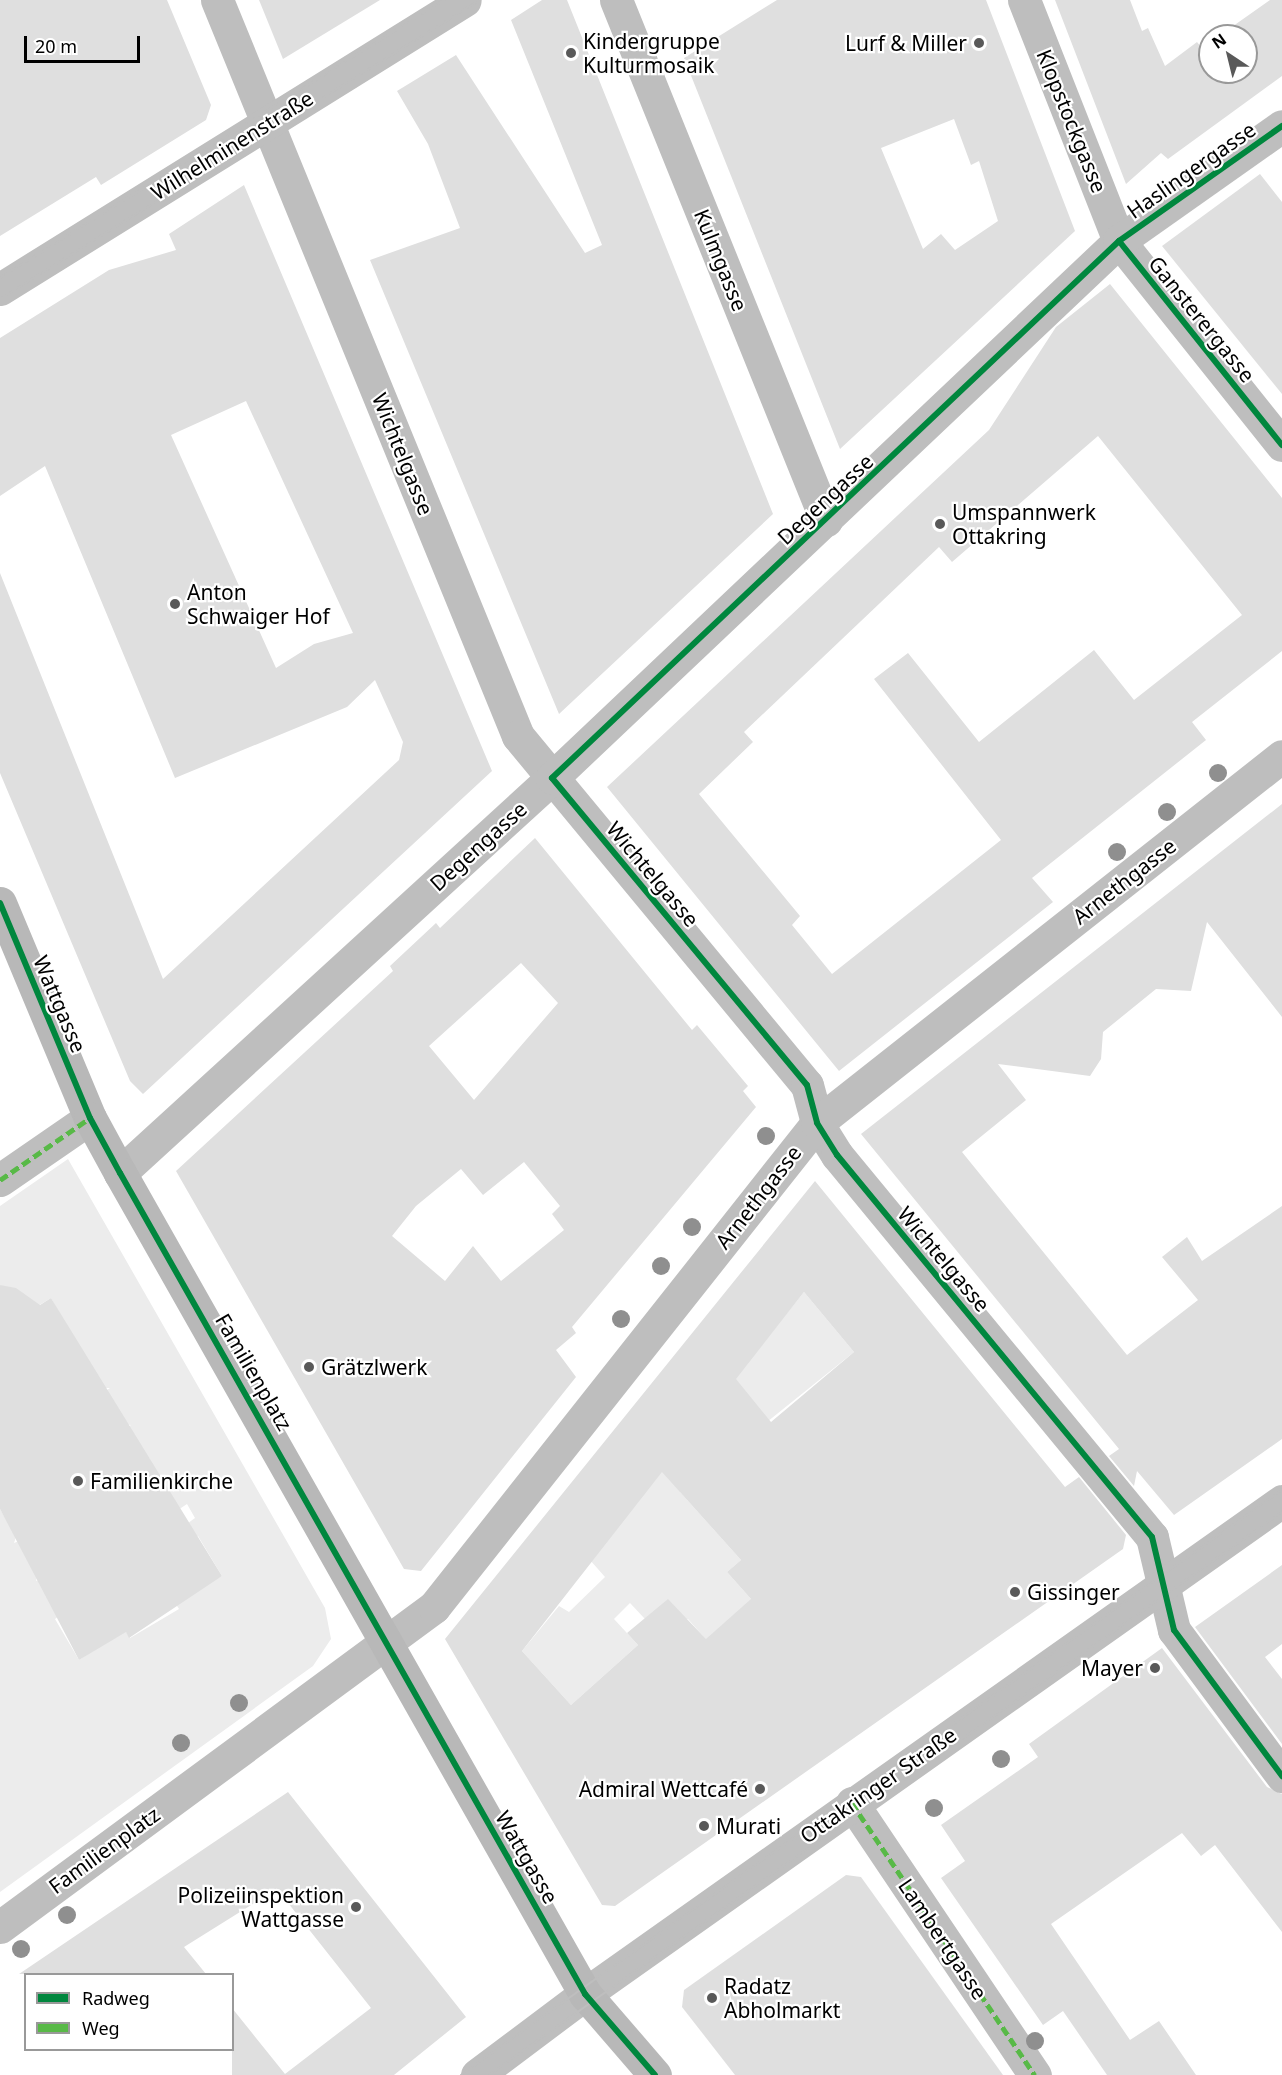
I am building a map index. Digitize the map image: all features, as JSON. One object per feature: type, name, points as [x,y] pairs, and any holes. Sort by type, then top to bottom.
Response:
[{"type":"main road","name":"Wattgasse","points":[[0,903],[90,1118]]},
{"type":"main road","name":"Familienplatz","points":[[90,1118],[389,1642]]},
{"type":"main road","name":"Wattgasse","points":[[389,1642],[585,1994],[655,2075]]},
{"type":"street","name":"Wichtelgasse","points":[[217,0],[518,736],[807,1085],[817,1123],[837,1155],[1152,1537],[1166,1583],[1174,1630],[1282,1776]]},
{"type":"street","name":"Wilhelminenstraße","points":[[0,289],[465,0]]},
{"type":"street","name":"Kulmgasse","points":[[616,0],[826,520]]},
{"type":"street","name":"Klopstockgasse","points":[[1024,0],[1119,241]]},
{"type":"street","name":"Haslingergasse","points":[[1119,241],[1282,126]]},
{"type":"street","name":"Degengasse","points":[[120,1173],[552,778],[1119,241]]},
{"type":"street","name":"Gansterergasse","points":[[1119,241],[1282,446]]},
{"type":"street","name":"Arnethgasse","points":[[389,1642],[434,1606],[817,1123],[1282,756]]},
{"type":"street","points":[[0,1180],[90,1118]]},
{"type":"street","name":"Ottakringer Straße","points":[[477,2075],[585,1994],[852,1803],[1282,1501]]},
{"type":"street","name":"Familienplatz","points":[[0,1927],[389,1642]]},
{"type":"street","name":"Lambertgasse","points":[[852,1803],[1035,2075]]},
{"type":"shaded area","points":[[68,1159],[325,1608],[331,1639],[313,1666],[0,1892],[0,1509],[16,1537],[14,1543],[19,1541],[38,1574],[36,1581],[41,1579],[62,1614],[55,1619],[79,1660],[125,1630],[130,1638],[179,1609],[174,1601],[222,1576],[198,1536],[191,1540],[184,1526],[195,1518],[187,1504],[175,1512],[148,1466],[150,1458],[145,1461],[126,1428],[131,1425],[123,1424],[104,1392],[110,1388],[102,1388],[51,1298],[28,1312],[0,1285],[0,1206]]},
{"type":"shaded area","points":[[804,1292],[854,1352],[680,1492],[741,1560],[727,1572],[751,1599],[788,1732],[688,1619],[645,1619],[630,1603],[614,1619],[638,1645],[571,1705],[522,1651],[559,1606],[569,1612],[605,1577],[590,1560]]},
{"type":"building","points":[[0,0],[167,0],[211,105],[206,120],[101,185],[96,177],[0,236]]},
{"type":"building","points":[[259,0],[380,0],[283,59]]},
{"type":"building","points":[[542,0],[567,0],[773,514],[559,714],[370,260],[460,228],[428,144],[397,91],[456,55],[585,253],[602,245],[511,20]]},
{"type":"building","points":[[777,0],[986,0],[1075,231],[840,449],[684,58]],"holes":[[[954,119],[971,165],[979,161],[998,221],[955,250],[941,234],[923,249],[881,148]]]},
{"type":"building","points":[[1055,0],[1130,0],[1142,31],[1148,28],[1165,66],[1197,42],[1198,84],[1258,84],[1258,24],[1236,24],[1270,0],[1282,0],[1282,76],[1168,159],[1161,153],[1126,184]]},
{"type":"building","points":[[1260,174],[1282,202],[1282,394],[1162,246]]},
{"type":"building","name":"Anton Schwaiger Hof","points":[[244,185],[492,771],[143,1094],[130,1081],[0,773],[0,573],[163,979],[399,760],[403,742],[375,680],[347,707],[175,778],[45,466],[0,496],[0,338],[109,270],[176,250],[169,234]],"holes":[[[246,401],[353,633],[314,644],[276,668],[171,435]]]},
{"type":"building","points":[[1110,284],[1282,498],[1282,651],[1192,722],[1206,740],[1032,878],[1053,902],[839,1071],[607,787],[989,430],[1056,327]],"holes":[[[1098,436],[1242,615],[1134,700],[1094,650],[979,742],[908,653],[874,679],[1001,840],[832,974],[792,925],[800,916],[699,794],[753,742],[744,732],[939,547],[952,562]]]},
{"type":"building","points":[[1282,804],[1282,1017],[1207,922],[1191,991],[1156,989],[1103,1032],[1101,1059],[1090,1076],[998,1064],[1026,1100],[962,1152],[1127,1355],[1198,1300],[1162,1257],[1187,1237],[1202,1261],[1282,1206],[1282,1439],[1174,1515],[1137,1471],[1134,1486],[1109,1456],[1119,1449],[861,1134]]},
{"type":"building","points":[[535,838],[692,1030],[697,1025],[748,1086],[743,1091],[756,1107],[572,1327],[576,1333],[556,1350],[576,1377],[421,1571],[404,1569],[176,1171],[393,971],[390,966],[436,923],[440,928]],"holes":[[[521,963],[558,1003],[474,1100],[429,1046]],[[524,1162],[560,1206],[552,1214],[564,1230],[501,1281],[473,1246],[445,1281],[392,1236],[416,1206],[461,1169],[483,1195]]]},
{"type":"building","points":[[815,1181],[1065,1487],[1079,1477],[1126,1535],[1123,1549],[615,1906],[602,1905],[445,1639]],"holes":[[[804,1292],[854,1352],[771,1422],[736,1379]],[[662,1472],[741,1560],[727,1572],[751,1599],[706,1639],[668,1599],[627,1633],[638,1645],[571,1705],[522,1651]]]},
{"type":"building","name":"Familienkirche","points":[[0,1285],[16,1288],[40,1305],[51,1298],[222,1576],[129,1638],[126,1632],[79,1660],[0,1509]]},
{"type":"building","points":[[1282,1565],[1282,1644],[1265,1657],[1282,1679],[1282,1744],[1195,1627]]},
{"type":"building","points":[[1162,1648],[1267,1787],[1282,1794],[1282,1932],[1215,1845],[1201,1856],[1182,1833],[1051,1924],[1130,2040],[1159,2021],[1196,2075],[1107,2075],[1063,2011],[1043,2025],[941,1878],[965,1861],[941,1825],[1038,1757],[1029,1744]]},
{"type":"building","points":[[288,1792],[466,2017],[394,2075],[232,2075],[234,2010],[285,2074],[371,2008],[277,1889],[184,1947],[205,1973],[19,1974]]},
{"type":"building","points":[[846,1875],[861,1877],[1003,2075],[735,2075],[682,2007],[684,1990]]},
{"type":"tram line","points":[[0,278],[444,0]]},
{"type":"tram line","points":[[0,299],[480,0]]},
{"type":"tram line","points":[[461,2075],[1282,1490]]},
{"type":"tram line","points":[[489,2075],[1282,1512]]},
{"type":"marked path","points":[[0,1180],[90,1118]]},
{"type":"marked path","points":[[852,1803],[1035,2075]]},
{"type":"cycle path","points":[[1282,126],[1119,241],[552,778],[807,1085],[817,1123],[837,1155],[1152,1537],[1174,1630],[1282,1776]]},
{"type":"cycle path","points":[[1119,241],[1282,445]]},
{"type":"cycle path","points":[[0,903],[90,1118],[120,1173],[585,1994],[655,2075]]},
{"type":"place","name":"Lurf & Miller","points":[[979,43]]},
{"type":"place","name":"Kindergruppe Kulturmosaik","points":[[571,53]]},
{"type":"place","name":"Umspannwerk Ottakring","points":[[940,524]]},
{"type":"place","name":"Anton Schwaiger Hof","points":[[175,604]]},
{"type":"place","name":"Grätzlwerk","points":[[309,1367]]},
{"type":"place","name":"Familienkirche","points":[[78,1481]]},
{"type":"place","name":"Gissinger","points":[[1015,1592]]},
{"type":"place","name":"Mayer","points":[[1155,1668]]},
{"type":"place","name":"Admiral Wettcafé","points":[[760,1789]]},
{"type":"place","name":"Murati","points":[[704,1826]]},
{"type":"place","name":"Polizeiinspektion Wattgasse","points":[[356,1907]]},
{"type":"place","name":"Radatz Abholmarkt","points":[[712,1998]]}]
